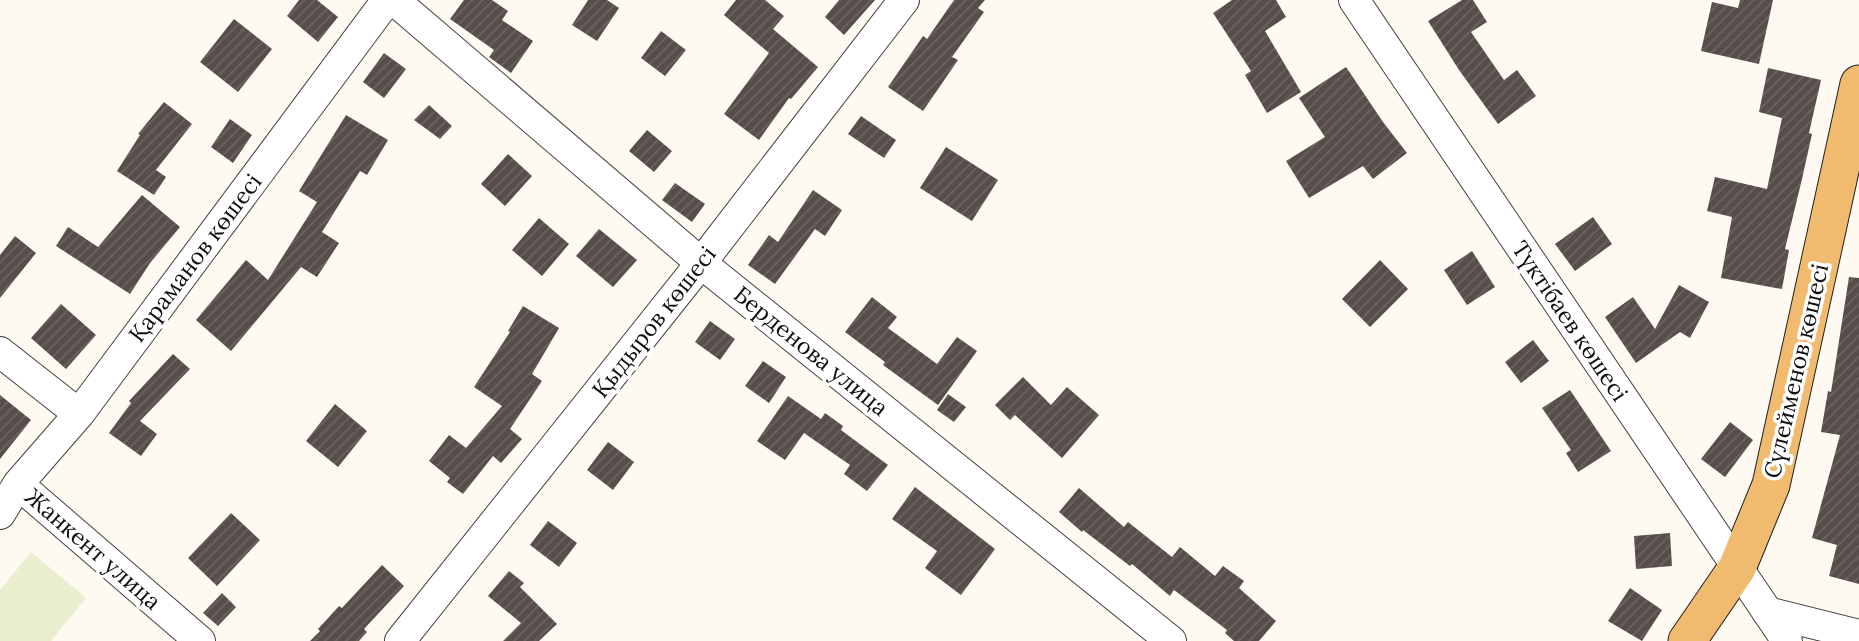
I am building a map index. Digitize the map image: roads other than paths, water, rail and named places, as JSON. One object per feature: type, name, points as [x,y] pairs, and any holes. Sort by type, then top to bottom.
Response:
[{"type":"main road","name":"Сүлейменов көшесі","points":[[1687,641],[1737,568],[1771,485],[1859,84]]},
{"type":"street","name":"Қараманов көшесі","points":[[0,514],[18,484],[79,414],[387,0]]},
{"type":"street","name":"Берденова улица","points":[[394,0],[701,263],[1171,641]]},
{"type":"street","name":"Қыдыров көшесі","points":[[400,641],[701,263],[904,0]]},
{"type":"street","name":"Түктібаев көшесі","points":[[1354,0],[1787,641]]},
{"type":"street","points":[[0,352],[79,414]]},
{"type":"street","name":"Жанкент улица","points":[[18,484],[200,641]]},
{"type":"street","points":[[1767,612],[1859,635]]}]
